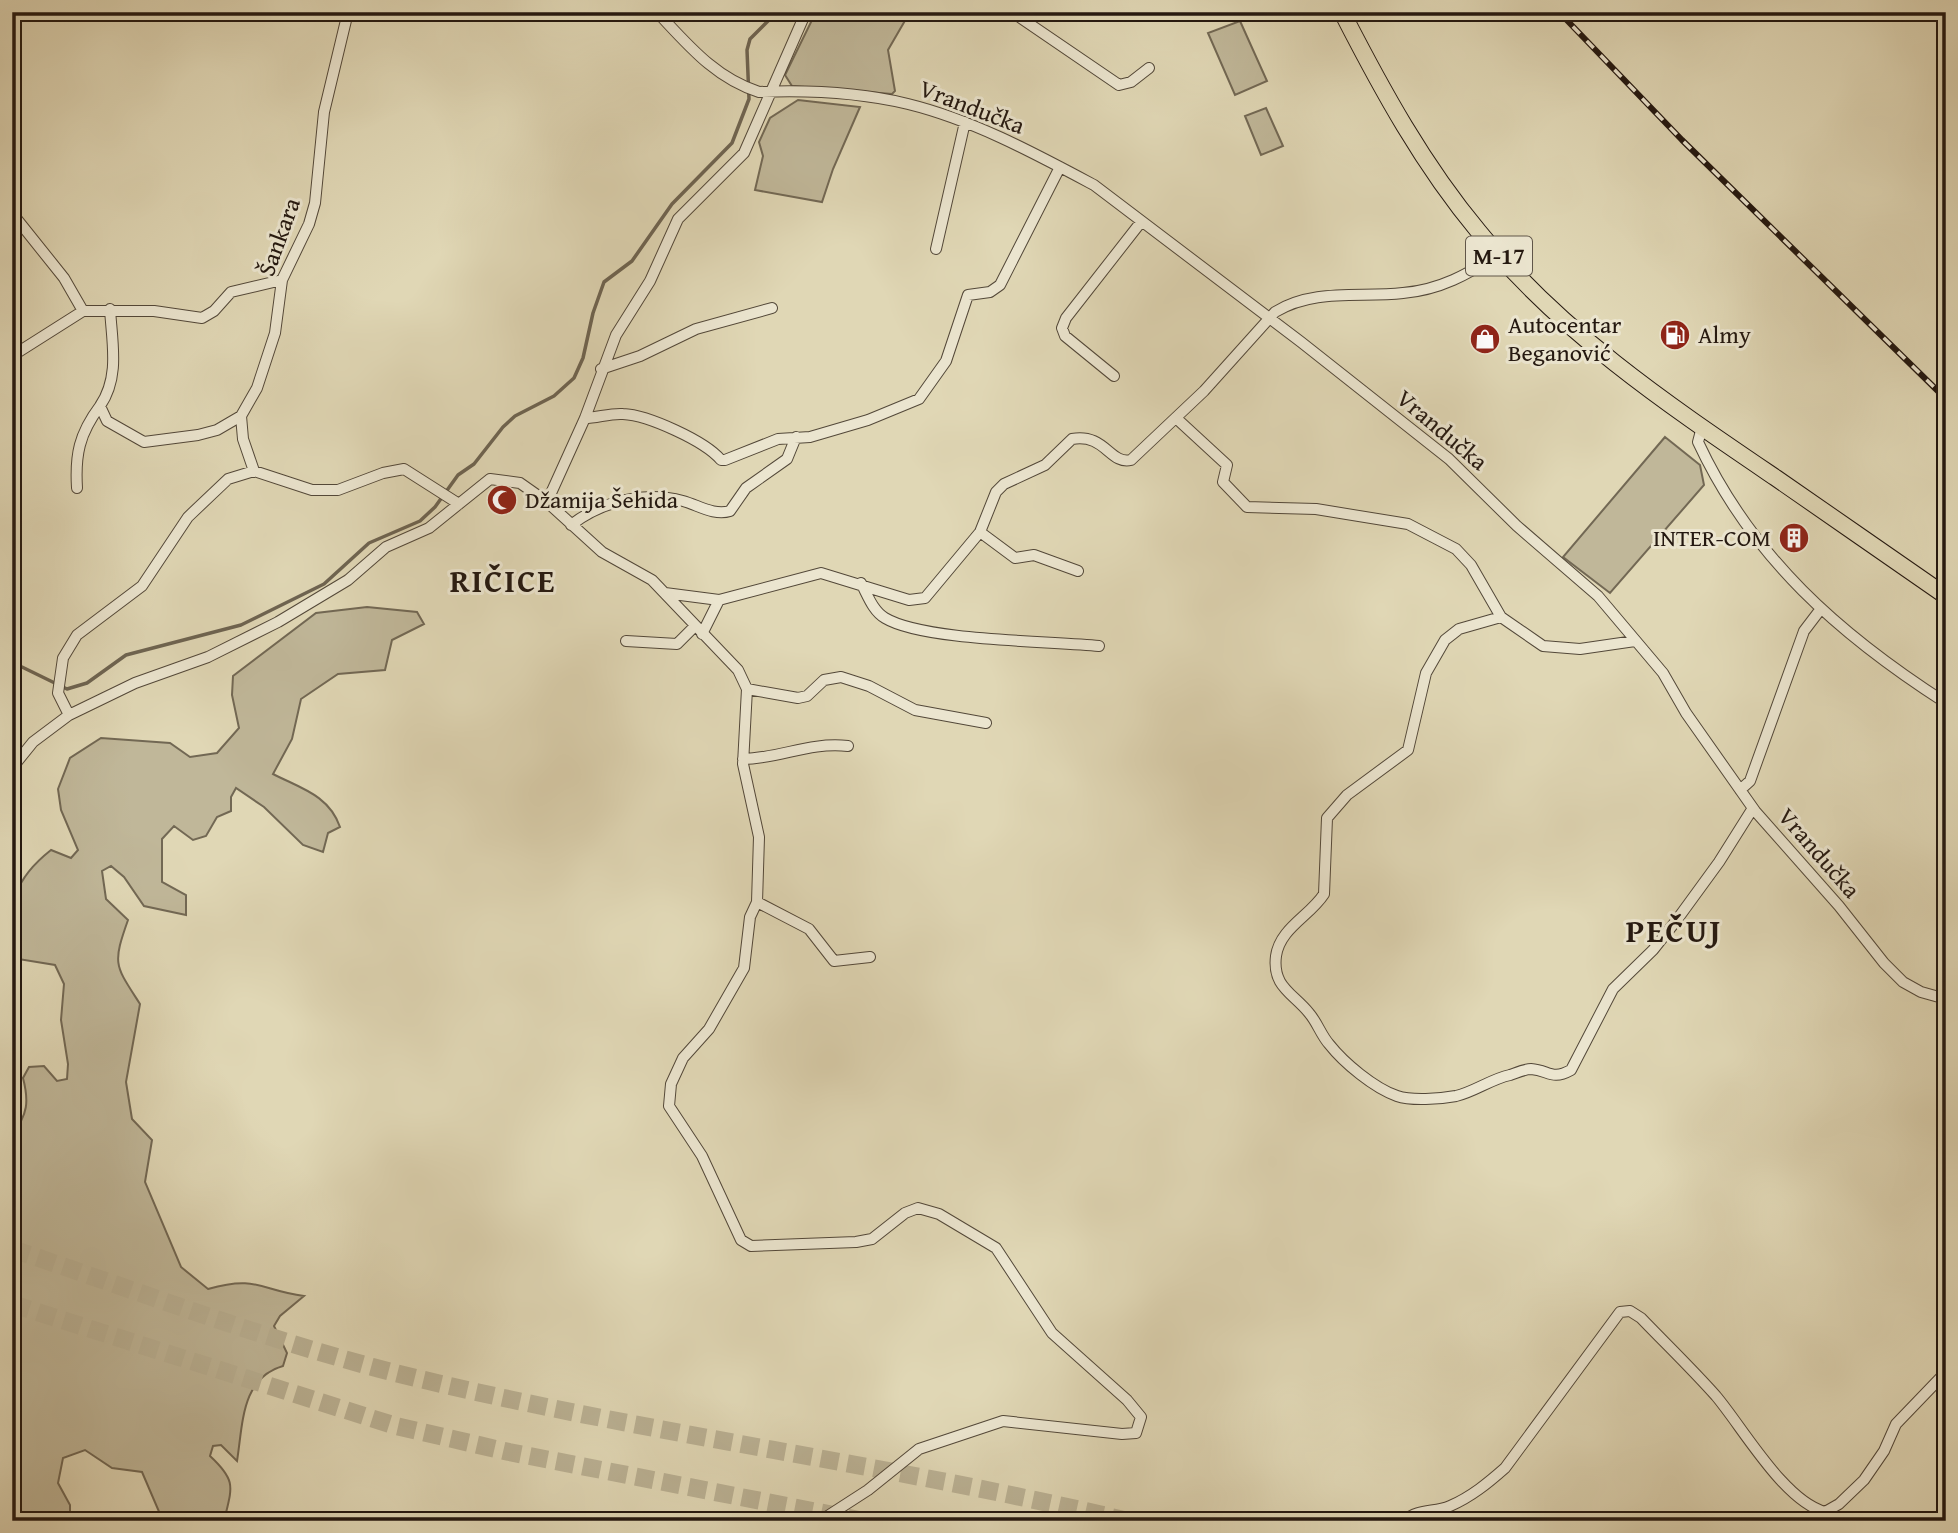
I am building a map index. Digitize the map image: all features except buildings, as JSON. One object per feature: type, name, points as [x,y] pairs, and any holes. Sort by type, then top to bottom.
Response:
[{"type":"main road","name":"M-17","points":[[1342,12],[1387,99],[1429,167],[1498,255],[1585,339],[1702,427],[1946,596]]},
{"type":"street","name":"Šankara","points":[[241,416],[257,388],[275,333],[282,280],[309,224],[315,203],[324,112],[348,12]]},
{"type":"street","name":"Vrandučka","points":[[657,12],[708,66],[745,88],[908,104],[965,122],[1094,185],[1448,459],[1517,526],[1598,596],[1663,673],[1686,713],[1753,808],[1812,880],[1839,906],[1884,964],[1903,982],[1921,992],[1946,999]]},
{"type":"street","points":[[547,502],[585,418],[601,369],[616,335],[650,281],[678,219],[744,153],[806,12]]},
{"type":"street","points":[[1012,12],[1119,85],[1131,82],[1149,68]]},
{"type":"street","points":[[936,249],[965,122]]},
{"type":"street","points":[[585,418],[621,413],[638,416],[708,447],[721,460],[778,439],[810,437],[868,421],[919,399],[946,361],[968,295],[990,292],[1000,285],[1060,167]]},
{"type":"street","points":[[12,213],[64,278],[83,311]]},
{"type":"street","points":[[1114,376],[1065,336],[1062,328],[1066,318],[1141,222]]},
{"type":"street","points":[[665,593],[719,600],[814,573],[861,583],[909,600],[925,598],[980,532],[996,492],[1004,484],[1045,465],[1072,439],[1094,438],[1124,462],[1131,460],[1176,418],[1269,319],[1284,307],[1329,296],[1401,294],[1429,289],[1466,275],[1498,255]]},
{"type":"street","points":[[12,356],[83,311],[110,309],[202,318],[214,311],[231,292],[282,280]]},
{"type":"street","points":[[601,369],[640,356],[696,329],[772,308]]},
{"type":"street","points":[[77,488],[76,453],[92,417],[110,392],[114,370],[110,309]]},
{"type":"street","points":[[100,407],[107,421],[144,442],[217,430],[241,416],[243,439],[254,471]]},
{"type":"street","points":[[1176,418],[1227,465],[1223,482],[1247,507],[1371,516],[1418,528],[1456,549],[1471,565],[1501,617],[1543,646],[1561,650],[1602,648],[1635,641]]},
{"type":"street","points":[[1702,427],[1698,442],[1728,502],[1771,559],[1820,610],[1901,674],[1946,704]]},
{"type":"street","points":[[570,525],[600,506],[622,500],[682,501],[714,511],[730,511],[746,488],[787,459],[796,437]]},
{"type":"street","points":[[69,715],[58,693],[63,658],[77,635],[142,586],[188,517],[228,479],[254,471],[312,490],[338,490],[383,473],[404,469],[459,504]]},
{"type":"street","points":[[12,768],[33,742],[69,715],[135,682],[208,657],[278,622],[348,580],[386,547],[429,528],[490,478],[520,483],[547,502],[603,552],[652,580],[738,670],[747,690],[743,759],[759,837],[757,902],[750,917],[744,968],[709,1029],[683,1058],[671,1084],[669,1106],[702,1156],[741,1240],[751,1245],[856,1242],[872,1239],[905,1213],[918,1208],[939,1214],[996,1248],[1052,1333],[1141,1417],[1136,1433],[1122,1434],[1003,1421],[919,1449],[868,1490],[820,1521]]},
{"type":"street","points":[[980,532],[1015,558],[1034,555],[1078,571]]},
{"type":"street","points":[[861,583],[874,609],[886,619],[902,624],[947,634],[1099,646]]},
{"type":"street","points":[[626,641],[677,644],[698,630],[719,600]]},
{"type":"street","points":[[1740,790],[1750,781],[1804,631],[1820,610]]},
{"type":"street","points":[[1501,617],[1459,629],[1445,640],[1426,673],[1408,750],[1347,795],[1327,818],[1324,894],[1318,904],[1287,932],[1276,954],[1277,977],[1285,992],[1310,1014],[1335,1052],[1360,1071],[1388,1091],[1407,1097],[1458,1096],[1495,1078],[1531,1069],[1546,1075],[1561,1076],[1571,1070],[1613,989],[1653,950],[1676,921],[1719,863],[1753,808]]},
{"type":"street","points":[[747,690],[798,698],[807,696],[824,680],[841,677],[869,686],[915,710],[986,723]]},
{"type":"street","points":[[743,759],[780,756],[813,745],[848,746]]},
{"type":"street","points":[[757,902],[809,929],[834,961],[870,957]]},
{"type":"street","points":[[1404,1521],[1413,1513],[1448,1507],[1485,1486],[1505,1468],[1620,1312],[1630,1311],[1642,1318],[1714,1394],[1740,1426],[1762,1460],[1813,1508],[1825,1512],[1839,1504],[1864,1480],[1884,1451],[1896,1424],[1946,1372]]},
{"type":"shaded area","points":[[819,12],[910,12],[888,50],[895,91],[892,94],[792,86],[785,75],[812,20]]},
{"type":"shaded area","points":[[1240,21],[1267,81],[1235,95],[1208,33]]},
{"type":"shaded area","points":[[798,100],[860,107],[822,202],[755,190],[763,156],[759,142],[770,118]]},
{"type":"shaded area","points":[[1266,108],[1283,146],[1261,155],[1245,116]]},
{"type":"shaded area","points":[[1665,437],[1700,465],[1704,485],[1610,593],[1563,557]]},
{"type":"shaded area","points":[[367,607],[417,612],[424,624],[392,640],[385,670],[338,674],[301,699],[292,739],[273,774],[321,800],[335,816],[340,827],[328,833],[323,852],[303,845],[264,807],[236,788],[231,797],[231,811],[217,817],[206,836],[193,840],[174,826],[162,839],[162,882],[186,895],[186,915],[144,906],[124,877],[111,866],[102,871],[106,899],[128,920],[118,956],[119,964],[125,981],[140,1004],[126,1082],[132,1119],[152,1140],[145,1182],[181,1267],[208,1289],[248,1283],[304,1296],[280,1316],[274,1326],[287,1353],[283,1366],[269,1372],[259,1381],[246,1404],[237,1461],[221,1445],[213,1446],[210,1456],[225,1472],[230,1485],[224,1521],[163,1521],[142,1472],[112,1468],[85,1450],[63,1458],[58,1483],[70,1505],[70,1521],[12,1521],[12,1134],[26,1108],[23,1078],[29,1067],[44,1066],[57,1081],[67,1079],[68,1064],[61,1020],[64,984],[55,965],[12,958],[15,897],[27,874],[51,850],[71,858],[78,850],[61,810],[58,789],[70,758],[101,738],[170,743],[190,757],[217,753],[239,728],[232,695],[233,676],[316,613]]},
{"type":"waterway","points":[[12,669],[22,667],[67,689],[87,683],[126,655],[241,625],[324,584],[369,543],[420,521],[435,507],[458,475],[474,464],[503,427],[515,416],[554,396],[574,378],[583,358],[593,313],[604,282],[632,261],[672,204],[732,143],[749,99],[747,50],[750,39],[777,12]]},
{"type":"tunnel","points":[[12,1249],[265,1335],[420,1379],[596,1417],[952,1483],[1128,1521]]},
{"type":"tunnel","points":[[12,1304],[396,1426],[509,1452],[864,1521]]},
{"type":"railway","points":[[1559,12],[1682,140],[1946,399]]},
{"type":"place","name":"Almy","points":[[1675,335]]},
{"type":"place","name":"Autocentar Beganović","points":[[1485,339]]},
{"type":"place","name":"Džamija Šehida","points":[[502,500]]},
{"type":"place","name":"INTER-COM","points":[[1794,538]]},
{"type":"district","name":"RIČICE","points":[[503,581]]},
{"type":"district","name":"PEČUJ","points":[[1674,931]]}]
